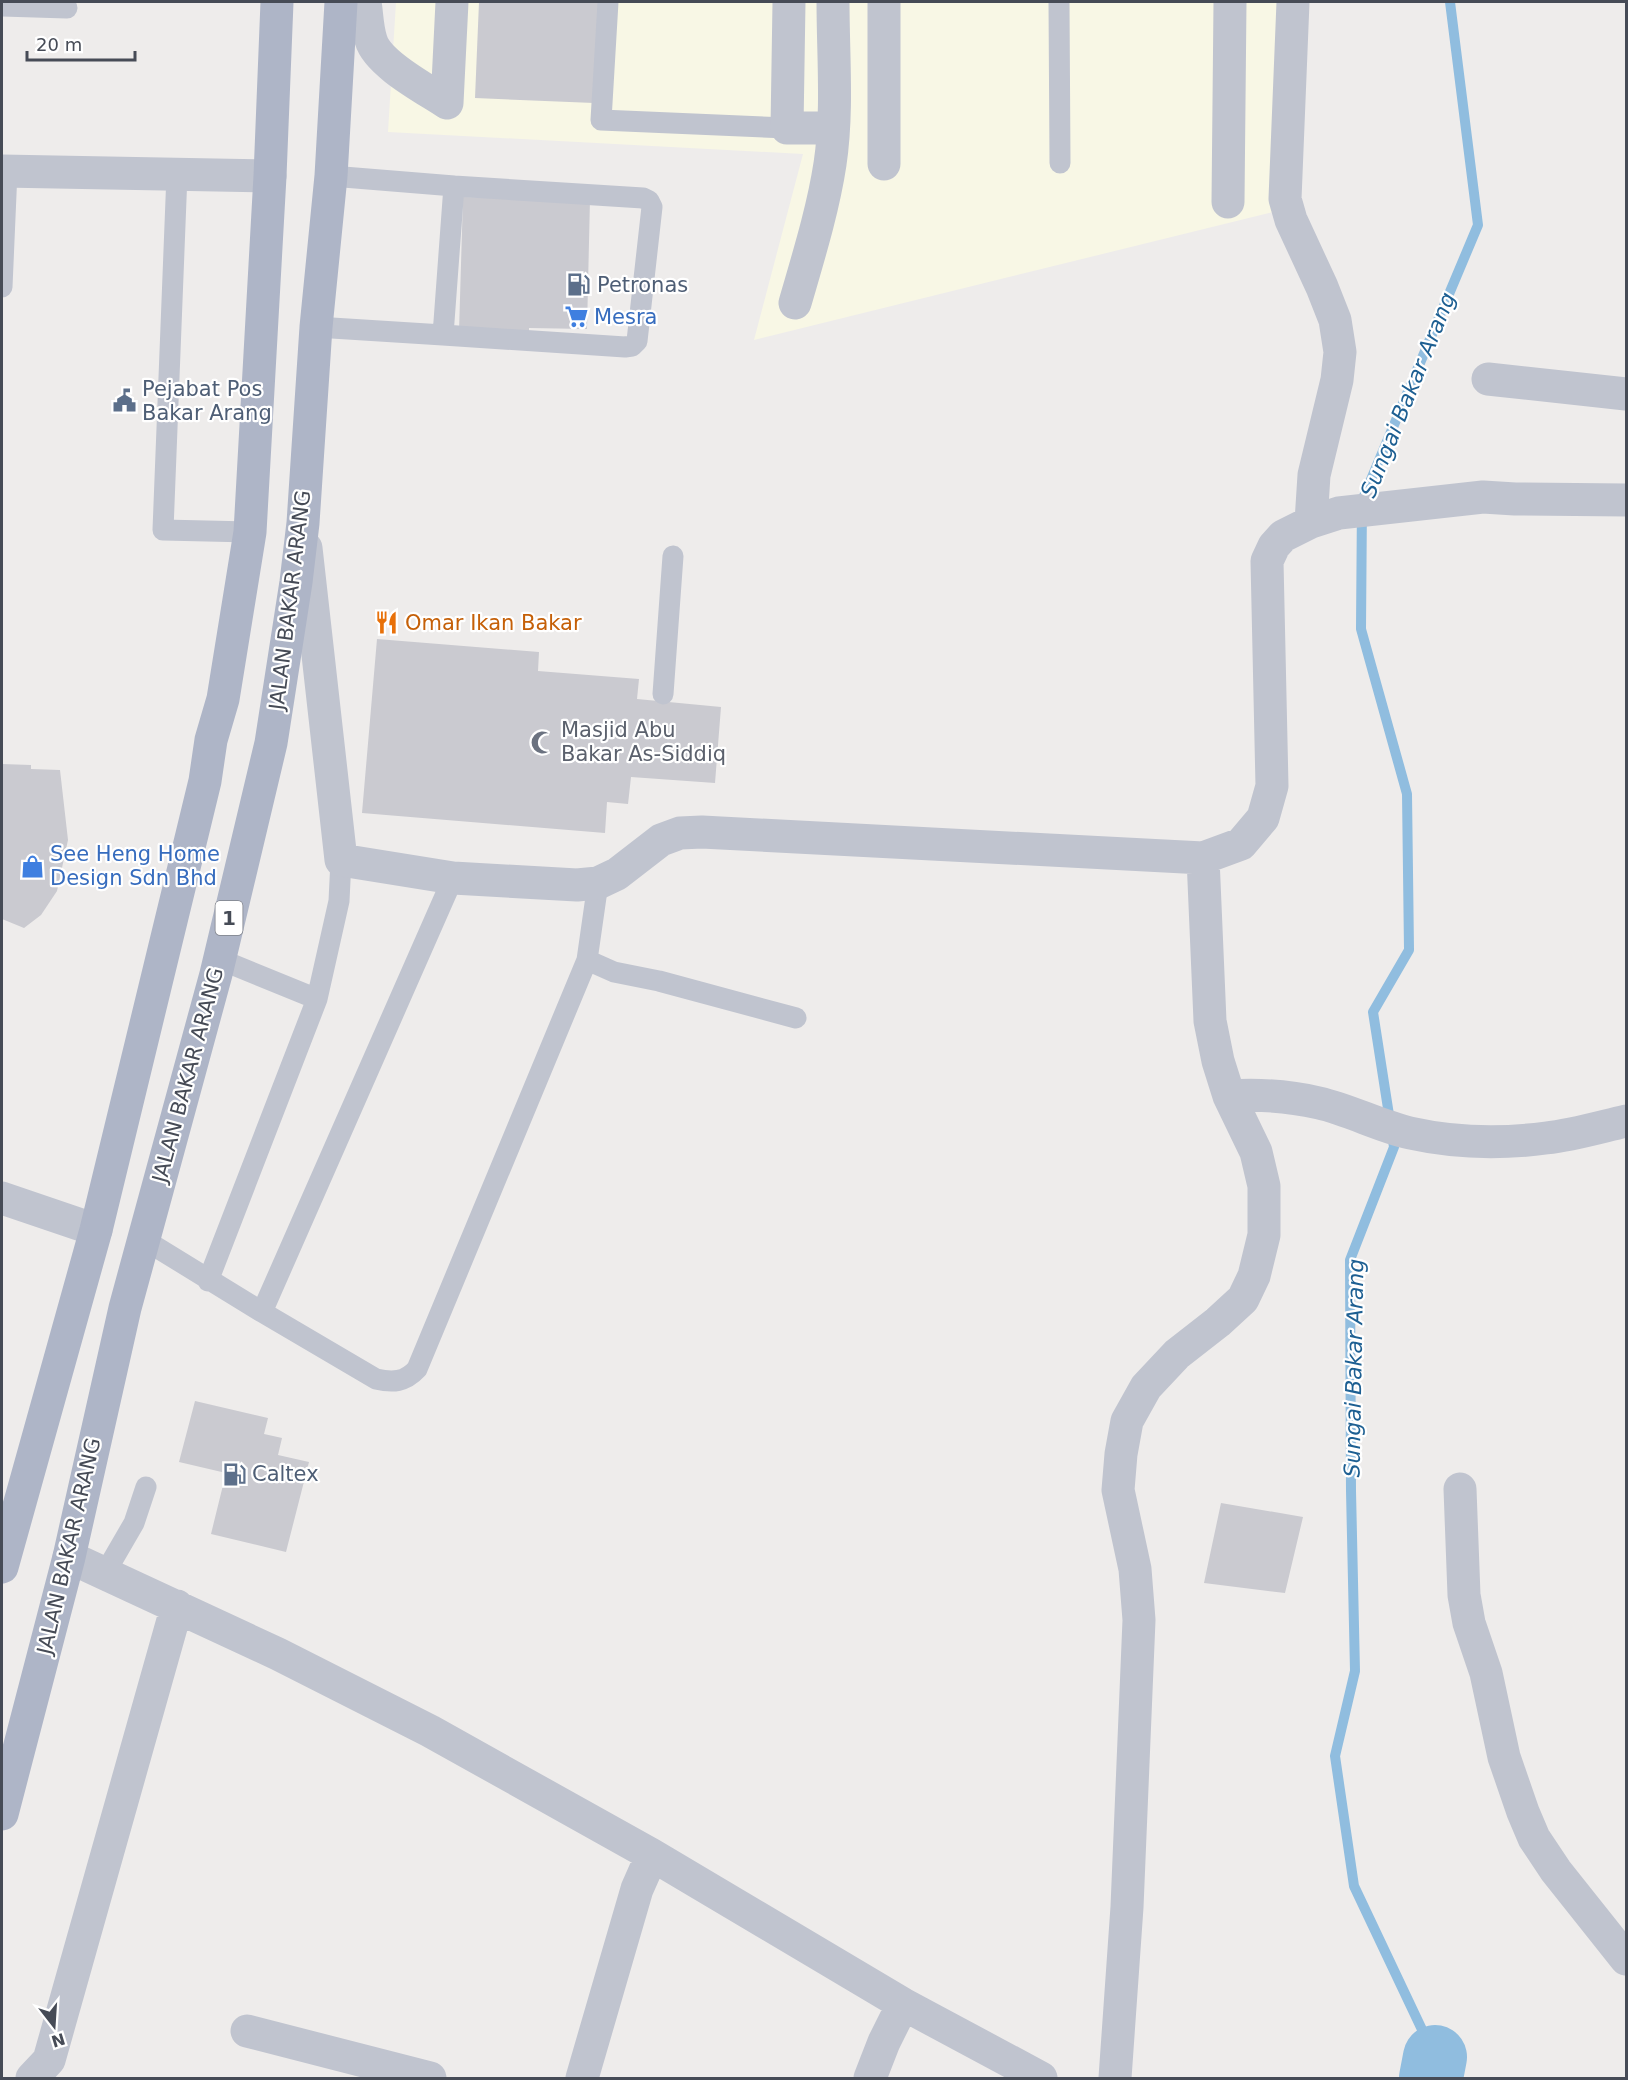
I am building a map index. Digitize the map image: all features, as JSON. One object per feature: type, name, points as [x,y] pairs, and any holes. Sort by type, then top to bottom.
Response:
[{"type":"main road","points":[[2,1567],[96,1230],[205,781],[211,740],[223,699],[250,532],[270,176],[277,2]]},
{"type":"main road","name":"JALAN BAKAR ARANG","points":[[2,1814],[69,1557],[142,1239],[169,1153],[271,743],[303,523],[316,327],[331,176],[341,2]]},
{"type":"street","points":[[365,2],[371,41],[378,52],[389,64],[447,104],[452,2]]},
{"type":"street","points":[[789,2],[788,128],[833,128]]},
{"type":"street","points":[[795,303],[830,165],[833,128],[832,2]]},
{"type":"street","points":[[884,2],[884,164]]},
{"type":"street","points":[[1228,202],[1230,2]]},
{"type":"street","points":[[1293,2],[1285,200],[1306,255],[1323,286],[1335,320],[1340,352],[1337,381],[1314,475],[1325,518]]},
{"type":"street","points":[[4,171],[270,176]]},
{"type":"street","points":[[1488,379],[1626,394]]},
{"type":"street","points":[[303,523],[341,860],[453,878],[577,885],[598,883],[617,874],[661,840],[680,833],[702,831],[1203,858],[1241,844],[1263,818],[1272,786],[1267,561],[1274,546],[1283,536],[1325,518],[1445,500],[1483,497],[1515,500],[1626,500]]},
{"type":"street","points":[[1115,2079],[1127,1906],[1139,1620],[1135,1569],[1118,1490],[1120,1454],[1127,1421],[1146,1387],[1177,1354],[1244,1299],[1254,1276],[1264,1234],[1264,1186],[1256,1152],[1229,1096],[1218,1061],[1210,1021],[1203,858]]},
{"type":"street","points":[[1229,1096],[1267,1094],[1321,1103],[1397,1130],[1461,1141],[1548,1138],[1626,1121]]},
{"type":"street","points":[[2,1198],[96,1230]]},
{"type":"street","points":[[1460,1489],[1464,1595],[1469,1623],[1486,1673],[1504,1757],[1519,1801],[1534,1838],[1543,1853],[1626,1959]]},
{"type":"street","points":[[69,1557],[177,1606],[429,1731],[652,1855],[903,2004],[1041,2079]]},
{"type":"street","points":[[33,2079],[49,2060],[177,1606]]},
{"type":"street","points":[[582,2079],[637,1889],[652,1855]]},
{"type":"street","points":[[870,2079],[884,2042],[903,2004]]},
{"type":"street","points":[[247,2031],[430,2079]]},
{"type":"lane","points":[[608,2],[602,120],[788,128]]},
{"type":"lane","points":[[1059,2],[1060,163]]},
{"type":"lane","points":[[2,6],[67,8]]},
{"type":"lane","points":[[2,287],[4,171]]},
{"type":"lane","points":[[177,174],[163,530],[250,532]]},
{"type":"lane","points":[[316,327],[632,346],[637,341],[652,207],[650,201],[643,198],[331,176]]},
{"type":"lane","points":[[443,335],[454,186]]},
{"type":"lane","points":[[663,694],[673,556]]},
{"type":"lane","points":[[208,1281],[317,999],[339,902],[341,860]]},
{"type":"lane","points":[[262,1312],[453,878]]},
{"type":"lane","points":[[142,1239],[208,1281],[376,1380],[388,1382],[410,1376],[417,1369],[587,960],[598,883]]},
{"type":"lane","points":[[219,959],[317,999]]},
{"type":"lane","points":[[587,960],[614,972],[659,981],[796,1018]]},
{"type":"lane","points":[[105,1573],[134,1522],[146,1487]]},
{"type":"shaded area","points":[[396,2],[1294,2],[1301,205],[754,340],[803,154],[388,132]]},
{"type":"building","points":[[479,2],[599,2],[594,103],[475,98]]},
{"type":"building","points":[[463,197],[590,199],[587,329],[529,328],[529,333],[459,332]]},
{"type":"building","name":"Masjid Abu Bakar As-Siddiq","points":[[377,639],[539,652],[538,671],[639,679],[637,699],[721,707],[715,783],[631,777],[628,804],[607,802],[605,833],[362,813]]},
{"type":"building","name":"See Heng Home Design Sdn Bhd","points":[[2,764],[31,765],[31,769],[60,770],[68,840],[57,891],[41,915],[24,928],[2,919]]},
{"type":"building","points":[[195,1401],[268,1418],[264,1434],[282,1438],[278,1455],[309,1462],[286,1552],[211,1534],[226,1473],[179,1462]]},
{"type":"building","points":[[1221,1503],[1303,1517],[1285,1593],[1204,1583]]},
{"type":"waterway","name":"Sungai Bakar Arang","points":[[1435,2057],[1354,1886],[1335,1756],[1355,1671],[1351,1491],[1350,1260],[1394,1147],[1373,1012],[1409,950],[1407,794],[1361,629],[1362,501],[1478,225],[1450,2]]},
{"type":"waterway","name":"Sungai Bakar Arang","points":[[1431,2078],[1435,2057]]},
{"type":"place","name":"Petronas","points":[[579,285]]},
{"type":"place","name":"Mesra","points":[[576,317]]},
{"type":"place","name":"Pejabat Pos Bakar Arang","points":[[124,401]]},
{"type":"place","name":"Omar Ikan Bakar","points":[[387,623]]},
{"type":"place","name":"Masjid Abu Bakar As-Siddiq","points":[[543,742]]},
{"type":"place","name":"See Heng Home Design Sdn Bhd","points":[[32,866]]},
{"type":"place","name":"Caltex","points":[[234,1474]]}]
